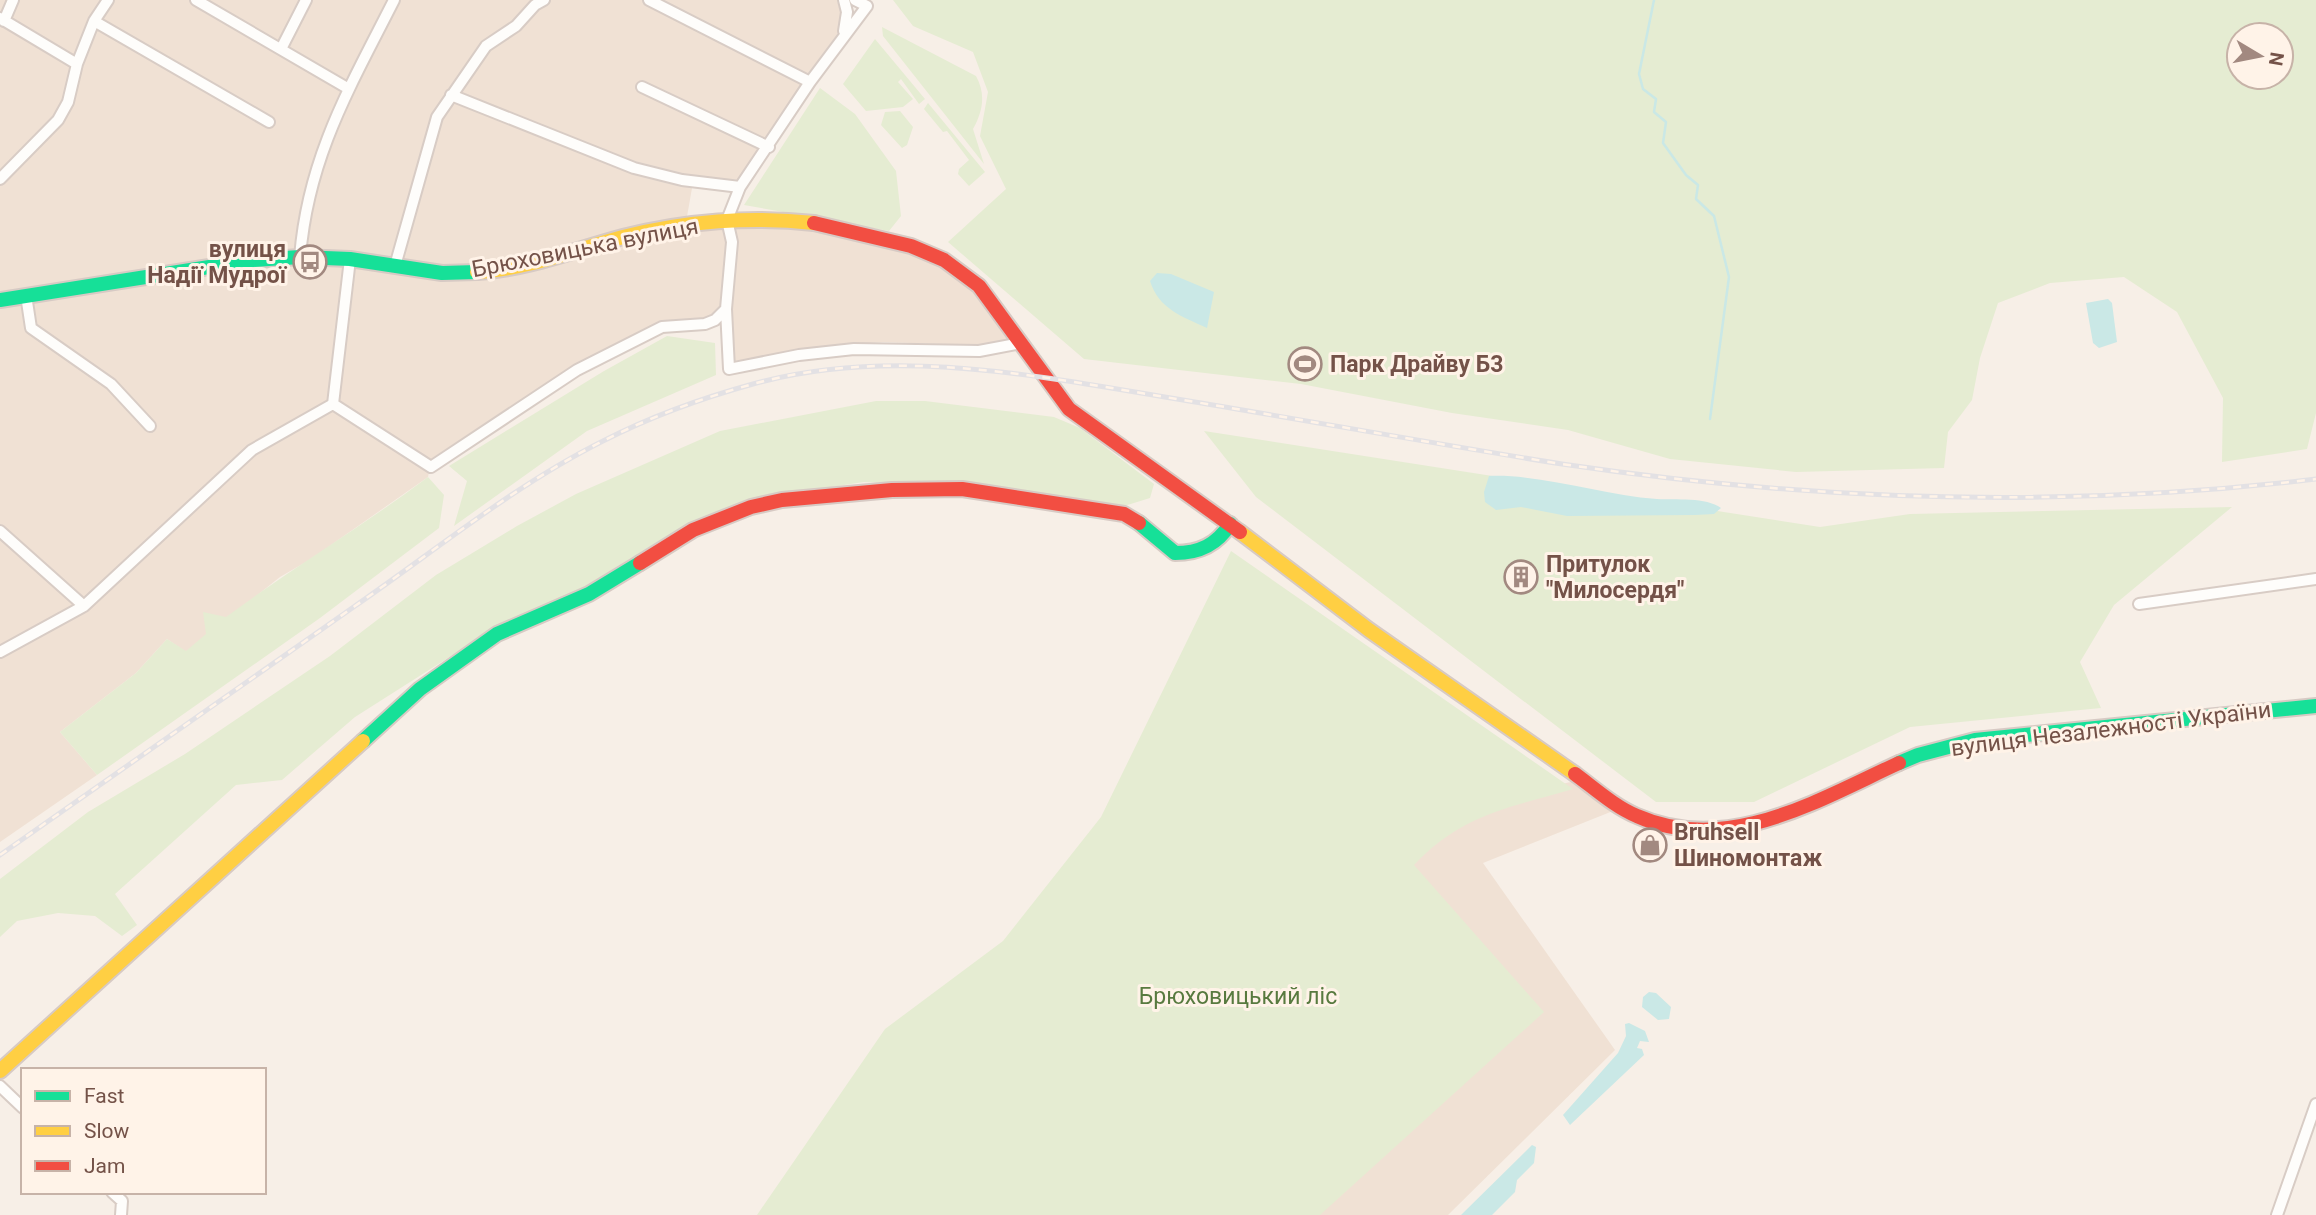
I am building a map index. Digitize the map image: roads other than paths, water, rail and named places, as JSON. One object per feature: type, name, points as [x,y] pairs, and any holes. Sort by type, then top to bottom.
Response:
[{"type":"main road","name":"Брюховицька вулиця","points":[[0,300],[253,260],[300,257],[349,259],[442,273],[481,272],[535,262],[627,236],[727,220],[766,219],[813,223],[890,240],[931,253],[960,271],[979,286],[1069,409],[1230,524]]},
{"type":"main road","points":[[0,1070],[141,946],[158,926],[273,826],[420,689],[497,634],[589,594],[693,530],[727,514],[782,500],[892,490],[962,489],[1124,514],[1143,525],[1175,554],[1192,554],[1222,540],[1230,524]]},
{"type":"main road","name":"вулиця Незалежності України","points":[[1230,524],[1369,630],[1596,789],[1636,816],[1662,825],[1703,831],[1749,828],[1773,820],[1918,755],[1975,740],[2316,706]]},
{"type":"street","points":[[13,0],[2,20],[77,64]]},
{"type":"street","points":[[0,179],[58,120],[68,102],[77,64],[94,21],[108,0]]},
{"type":"street","points":[[196,0],[349,89]]},
{"type":"street","points":[[281,49],[306,0]]},
{"type":"street","points":[[300,257],[304,210],[321,149],[394,0]]},
{"type":"street","points":[[395,266],[437,117],[486,46],[516,26],[544,0]]},
{"type":"street","points":[[649,0],[810,82]]},
{"type":"street","points":[[843,37],[848,20],[844,0]]},
{"type":"street","points":[[855,0],[867,6],[810,82],[740,187],[727,220],[732,242],[726,309],[729,369],[733,371],[799,355],[854,349],[979,351],[1021,343]]},
{"type":"street","points":[[94,21],[269,122]]},
{"type":"street","points":[[642,87],[768,147]]},
{"type":"street","points":[[451,95],[634,168],[682,180],[740,187]]},
{"type":"street","points":[[333,404],[349,259]]},
{"type":"street","points":[[26,295],[32,328],[111,384],[150,426]]},
{"type":"street","points":[[333,404],[431,467],[577,370],[662,327],[705,324],[715,320],[726,309]]},
{"type":"street","points":[[0,652],[84,606],[253,450],[333,404]]},
{"type":"street","points":[[0,531],[84,606]]},
{"type":"street","points":[[2139,604],[2316,579]]},
{"type":"street","points":[[0,1086],[21,1106]]},
{"type":"street","points":[[2277,1215],[2316,1104]]},
{"type":"street","points":[[114,1194],[122,1201],[121,1215]]},
{"type":"water","points":[[1157,273],[1171,274],[1214,292],[1207,328],[1188,320],[1165,305],[1150,281]]},
{"type":"water","points":[[2108,299],[2112,303],[2117,342],[2099,348],[2093,343],[2086,303]]},
{"type":"water","points":[[1489,476],[1552,481],[1636,497],[1707,502],[1721,508],[1714,514],[1695,515],[1567,516],[1521,507],[1496,510],[1485,502],[1484,492]]},
{"type":"water","points":[[1649,992],[1656,993],[1671,1007],[1669,1019],[1658,1020],[1642,1007],[1643,997]]},
{"type":"water","points":[[1629,1023],[1645,1031],[1649,1042],[1640,1041],[1637,1048],[1642,1049],[1644,1055],[1570,1125],[1563,1115],[1618,1053],[1626,1036],[1625,1024]]},
{"type":"water","points":[[1532,1145],[1536,1147],[1534,1163],[1517,1180],[1515,1192],[1492,1215],[1461,1215]]},
{"type":"waterway","points":[[1654,0],[1639,74],[1643,89],[1656,99],[1654,112],[1666,122],[1663,143],[1686,175],[1698,185],[1696,199],[1714,216],[1729,277],[1710,419]]},
{"type":"railway","points":[[0,855],[476,519],[570,458],[621,432],[696,402],[734,389],[806,373],[860,367],[914,366],[1022,375],[1562,464],[1750,486],[1844,493],[1939,497],[2127,495],[2316,479]]},
{"type":"place","name":"вулиця Надії Мудрої","points":[[310,262]]},
{"type":"place","name":"Парк Драйву Б3","points":[[1305,364]]},
{"type":"place","name":"Притулок \"Милосердя\"","points":[[1521,577]]},
{"type":"place","name":"Bruhsell Шиномонтаж","points":[[1650,845]]},
{"type":"park label","name":"Брюховицький ліс","points":[[1238,996]]}]
